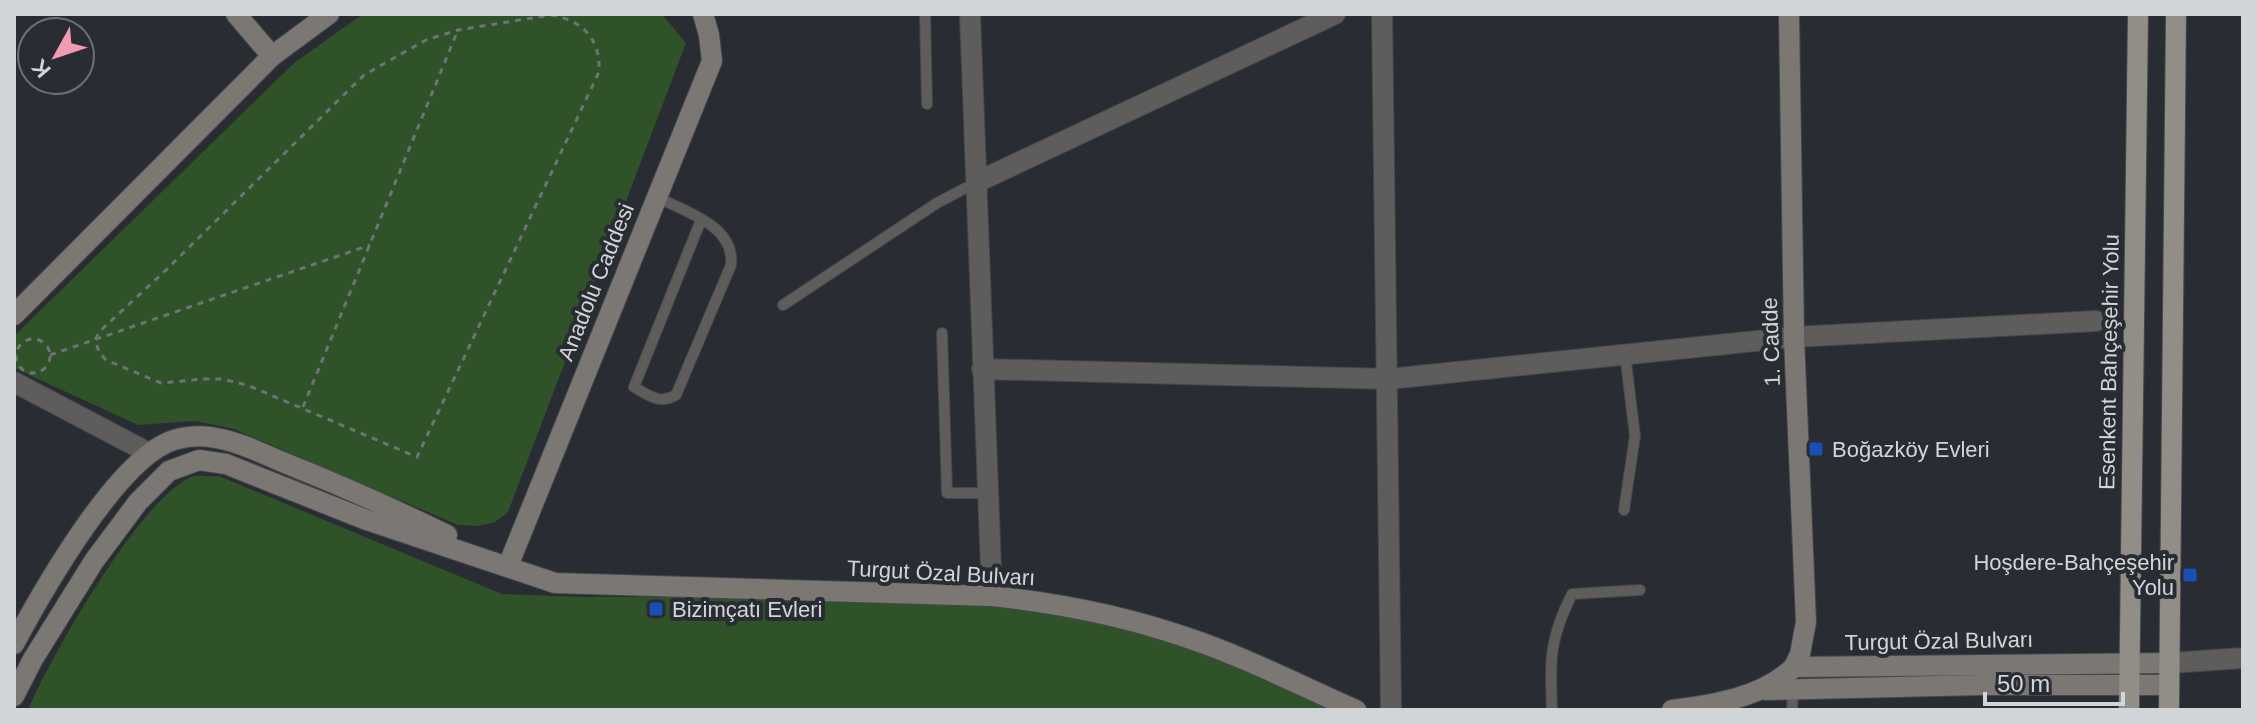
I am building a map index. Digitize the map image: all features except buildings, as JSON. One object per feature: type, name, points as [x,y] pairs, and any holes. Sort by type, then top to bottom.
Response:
[{"type":"main road","name":"Esenkent Bahçeşehir Yolu","points":[[2129,710],[2138,14]]},
{"type":"main road","points":[[2169,710],[2176,14]]},
{"type":"street","points":[[236,14],[272,56]]},
{"type":"street","points":[[14,315],[272,56],[329,14]]},
{"type":"street","name":"Anadolu Caddesi","points":[[508,566],[712,61],[703,14]]},
{"type":"street","points":[[970,14],[992,596]]},
{"type":"street","points":[[977,182],[1335,14]]},
{"type":"street","points":[[1382,14],[1391,710]]},
{"type":"street","name":"1. Cadde","points":[[1789,14],[1794,337],[1806,622],[1794,667]]},
{"type":"street","points":[[982,369],[1389,379],[1794,337],[2096,321]]},
{"type":"street","points":[[14,382],[149,453]]},
{"type":"street","name":"Turgut Özal Bulvarı","points":[[14,644],[71,549],[111,494],[149,453],[173,440],[190,437],[204,436],[229,441],[375,500],[508,566]]},
{"type":"street","name":"Turgut Özal Bulvarı","points":[[14,696],[48,635],[114,532],[153,485],[169,471],[190,462],[213,460],[364,519],[555,583],[992,596],[1047,602],[1129,620],[1189,638],[1356,710]]},
{"type":"street","points":[[2170,663],[2243,658]]},
{"type":"street","name":"Turgut Özal Bulvarı","points":[[1672,710],[1710,704],[1757,690],[1777,681],[1794,667],[2170,663]]},
{"type":"street","name":"Turgut Özal Bulvarı","points":[[1757,690],[2169,685]]},
{"type":"lane","points":[[925,14],[927,104]]},
{"type":"lane","points":[[783,305],[937,203],[977,182]]},
{"type":"lane","points":[[657,197],[701,220],[717,229],[727,240],[732,256],[731,265],[676,395],[666,400],[656,399],[634,387],[701,220]]},
{"type":"lane","points":[[942,333],[947,493],[987,493]]},
{"type":"lane","points":[[1624,510],[1635,436],[1625,354]]},
{"type":"lane","points":[[1552,710],[1551,645],[1558,620],[1572,594],[1640,590]]},
{"type":"lane","points":[[1792,710],[1793,689]]},
{"type":"path","points":[[551,15],[570,19],[595,42],[600,56],[599,72],[417,457],[247,385],[222,379],[161,383],[106,360],[95,340],[99,332],[364,75],[426,40],[458,30],[551,15]]},
{"type":"path","points":[[303,407],[458,30]]},
{"type":"path","points":[[50,355],[370,245]]},
{"type":"path","points":[[35,339],[45,345],[50,355],[48,365],[34,373],[24,370],[17,357],[24,342],[35,339]]},
{"type":"green space","points":[[363,14],[662,14],[686,43],[508,512],[495,522],[478,526],[458,525],[234,429],[196,421],[138,425],[14,368],[14,336],[294,63]]},
{"type":"green space","points":[[219,476],[502,594],[586,597],[992,596],[1129,620],[1356,710],[28,710],[56,654],[98,583],[146,517],[168,493],[189,478]]},
{"type":"place","name":"Boğazköy Evleri","points":[[1816,449]]},
{"type":"place","name":"Hoşdere-Bahçeşehir Yolu","points":[[2190,575]]},
{"type":"place","name":"Bizimçatı Evleri","points":[[656,609]]}]
